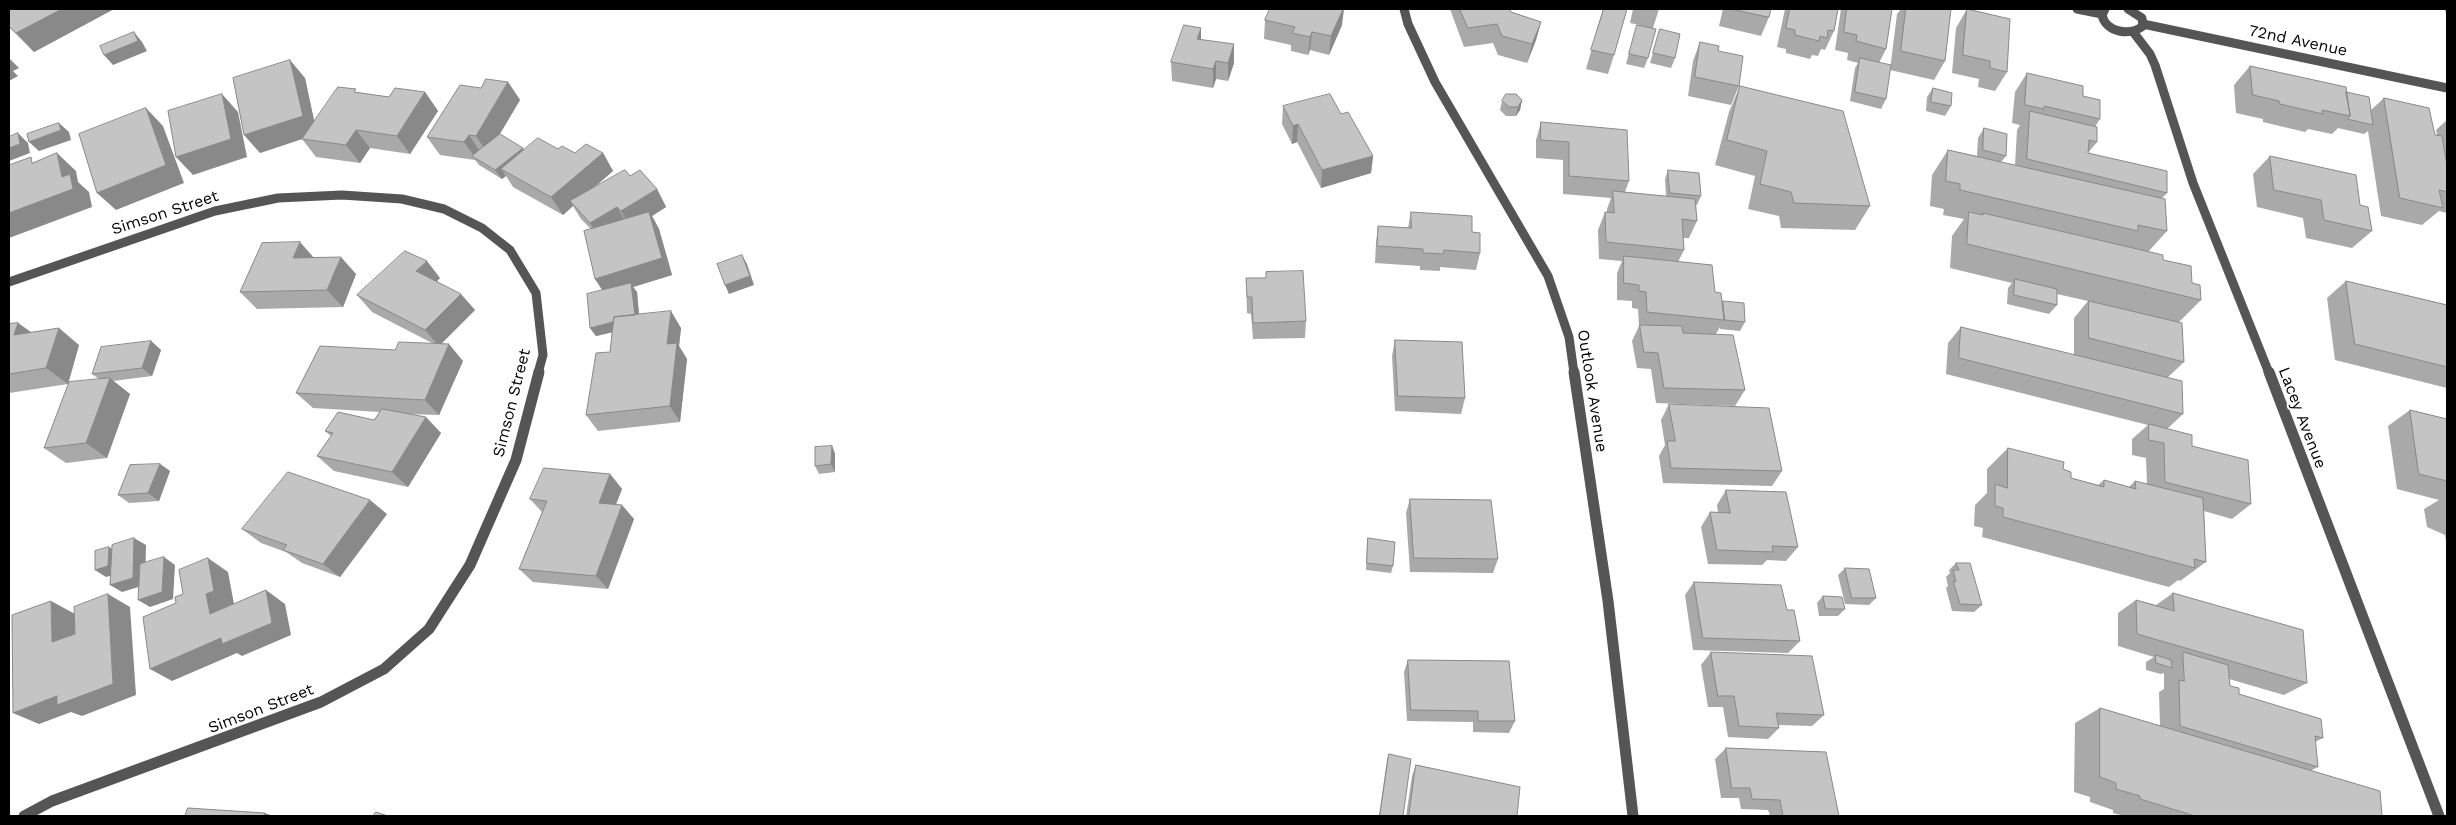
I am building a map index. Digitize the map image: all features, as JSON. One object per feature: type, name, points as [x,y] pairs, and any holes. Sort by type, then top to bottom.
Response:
[{"type":"street","name":"Outlook Avenue","points":[[1404,9],[1408,24],[1435,82],[1548,276],[1569,337],[1608,601],[1633,816]]},
{"type":"street","points":[[2077,9],[2104,12],[2110,27],[2122,32],[2134,33],[2142,29],[2142,18],[2128,9]]},
{"type":"street","name":"72nd Avenue","points":[[2143,24],[2447,88]]},
{"type":"street","name":"Lacey Avenue","points":[[2134,33],[2150,54],[2155,65],[2193,182],[2238,289],[2439,816]]},
{"type":"street","name":"Simson Street","points":[[9,282],[215,211],[278,198],[342,195],[402,199],[444,209],[482,228],[510,250],[536,293],[543,354],[516,460],[470,565],[428,629],[414,643],[384,669],[321,702],[52,801],[24,816]]},
{"type":"building","points":[[9,9],[62,9],[16,33],[9,26]]},
{"type":"building","points":[[1270,9],[1343,9],[1331,36],[1312,32],[1310,37],[1292,33],[1295,27],[1265,20]]},
{"type":"building","points":[[1460,9],[1509,9],[1511,12],[1541,22],[1532,44],[1502,36],[1497,24],[1468,28]]},
{"type":"building","points":[[1604,9],[1627,9],[1614,55],[1591,50]]},
{"type":"building","points":[[1731,9],[1771,9],[1769,17]]},
{"type":"building","points":[[1790,9],[1838,9],[1834,31],[1828,30],[1827,38],[1820,36],[1819,41],[1795,35],[1795,30],[1786,28]]},
{"type":"building","points":[[1847,9],[1892,9],[1886,49],[1856,41],[1857,35],[1844,32]]},
{"type":"building","points":[[1906,9],[1951,9],[1945,61],[1901,51]]},
{"type":"building","points":[[1967,9],[2010,19],[2007,72],[1990,68],[1990,61],[1963,55]]},
{"type":"building","points":[[1184,25],[1201,28],[1197,39],[1234,44],[1228,63],[1216,61],[1213,69],[1171,62]]},
{"type":"building","points":[[1637,25],[1656,29],[1648,58],[1629,54]]},
{"type":"building","points":[[1660,29],[1680,34],[1675,58],[1653,53]]},
{"type":"building","points":[[134,32],[138,41],[104,55],[100,46]]},
{"type":"building","points":[[1700,42],[1719,46],[1718,51],[1743,56],[1739,86],[1695,77]]},
{"type":"building","points":[[1860,58],[1891,65],[1886,99],[1855,92]]},
{"type":"building","points":[[290,60],[303,116],[244,135],[233,78]]},
{"type":"building","points":[[2250,66],[2346,87],[2350,116],[2322,110],[2323,114],[2280,104],[2279,101],[2253,95]]},
{"type":"building","points":[[2027,73],[2083,86],[2083,96],[2100,100],[2100,119],[2044,106],[2044,109],[2025,105]]},
{"type":"building","points":[[486,79],[508,82],[476,136],[469,135],[464,142],[427,137],[460,85],[481,88]]},
{"type":"building","points":[[1740,86],[1843,111],[1870,206],[1794,203],[1791,192],[1760,184],[1767,151],[1727,140]]},
{"type":"building","points":[[338,87],[356,89],[354,92],[389,97],[395,88],[425,92],[397,136],[356,130],[346,145],[302,139]]},
{"type":"building","points":[[1933,88],[1952,93],[1951,106],[1931,102]]},
{"type":"building","points":[[2346,92],[2369,97],[2373,125],[2347,119],[2350,116]]},
{"type":"building","points":[[222,94],[231,139],[176,157],[168,111]]},
{"type":"building","points":[[1330,94],[1341,114],[1348,112],[1373,156],[1322,170],[1298,124],[1293,126],[1283,106]]},
{"type":"building","points":[[1506,94],[1516,94],[1522,100],[1518,107],[1509,107],[1502,101]]},
{"type":"building","points":[[2384,98],[2429,108],[2435,135],[2442,136],[2447,166],[2447,192],[2439,190],[2443,208],[2400,198]]},
{"type":"building","points":[[146,108],[166,165],[97,193],[79,134]]},
{"type":"building","points":[[2030,111],[2097,127],[2097,142],[2089,140],[2088,153],[2167,171],[2167,193],[2027,159]]},
{"type":"building","points":[[1541,122],[1627,130],[1629,181],[1569,176],[1569,142],[1541,140]]},
{"type":"building","points":[[59,123],[61,130],[29,142],[27,134]]},
{"type":"building","points":[[1984,128],[2007,134],[2006,156],[1983,150]]},
{"type":"building","points":[[18,133],[20,144],[9,148],[9,137]]},
{"type":"building","points":[[500,134],[523,148],[495,170],[472,156]]},
{"type":"building","points":[[538,138],[558,149],[562,146],[575,153],[586,144],[603,153],[551,197],[501,169]]},
{"type":"building","points":[[1948,150],[2165,199],[2167,231],[2138,225],[2138,231],[1960,190],[1960,184],[1946,181]]},
{"type":"building","points":[[57,153],[62,177],[70,174],[73,189],[9,213],[9,165],[31,157],[32,163]]},
{"type":"building","points":[[2270,156],[2356,175],[2360,205],[2368,207],[2372,231],[2324,220],[2321,200],[2274,190]]},
{"type":"building","points":[[625,170],[630,176],[640,170],[657,189],[621,211],[617,207],[590,223],[570,201]]},
{"type":"building","points":[[1668,170],[1699,173],[1701,196],[1670,193]]},
{"type":"building","points":[[1613,191],[1695,199],[1697,221],[1682,219],[1684,250],[1606,242],[1605,212],[1614,213]]},
{"type":"building","points":[[649,212],[662,258],[595,279],[584,231]]},
{"type":"building","points":[[1411,212],[1472,216],[1472,232],[1480,233],[1480,253],[1444,250],[1443,254],[1423,253],[1423,249],[1377,246],[1378,226],[1411,228]]},
{"type":"building","points":[[1969,212],[1983,215],[1983,213],[2163,255],[2163,260],[2191,266],[2192,283],[2200,285],[2201,300],[1967,244]]},
{"type":"building","points":[[300,242],[293,258],[341,257],[327,290],[240,292],[262,243]]},
{"type":"building","points":[[405,251],[427,261],[416,271],[461,294],[425,330],[357,295]]},
{"type":"building","points":[[742,255],[750,276],[725,285],[717,264]]},
{"type":"building","points":[[1624,256],[1712,265],[1715,292],[1721,293],[1724,320],[1647,312],[1646,292],[1639,291],[1639,285],[1624,283]]},
{"type":"building","points":[[1303,271],[1306,321],[1253,323],[1252,297],[1247,297],[1246,278],[1266,278],[1266,272]]},
{"type":"building","points":[[2015,279],[2057,289],[2057,305],[2014,295]]},
{"type":"building","points":[[2346,281],[2447,305],[2447,367],[2355,344]]},
{"type":"building","points":[[631,283],[635,315],[614,317],[613,322],[590,328],[587,294]]},
{"type":"building","points":[[1723,301],[1744,303],[1745,322],[1725,320]]},
{"type":"building","points":[[2089,301],[2182,323],[2184,362],[2089,338]]},
{"type":"building","points":[[671,311],[667,344],[677,343],[670,406],[586,415],[596,353],[610,352],[614,317]]},
{"type":"building","points":[[18,323],[14,335],[59,328],[46,368],[9,374],[9,324]]},
{"type":"building","points":[[1640,325],[1682,326],[1683,333],[1733,335],[1745,390],[1664,388],[1658,353],[1644,352]]},
{"type":"building","points":[[1961,327],[2182,381],[2183,414],[1959,358]]},
{"type":"building","points":[[1395,340],[1462,342],[1465,398],[1398,396]]},
{"type":"building","points":[[151,341],[142,368],[92,374],[101,347]]},
{"type":"building","points":[[399,342],[449,344],[425,400],[296,393],[320,346],[395,350]]},
{"type":"building","points":[[110,378],[86,443],[44,448],[69,382]]},
{"type":"building","points":[[1669,404],[1769,408],[1782,471],[1671,468],[1667,441],[1675,441]]},
{"type":"building","points":[[382,409],[426,417],[392,472],[317,456],[333,433],[325,431],[338,412],[374,420]]},
{"type":"building","points":[[2410,410],[2447,419],[2447,481],[2419,474]]},
{"type":"building","points":[[2149,424],[2192,435],[2192,446],[2248,460],[2251,504],[2165,482],[2164,443],[2149,440]]},
{"type":"building","points":[[832,446],[831,464],[815,466],[815,447]]},
{"type":"building","points":[[2008,448],[2064,462],[2063,469],[2071,472],[2071,478],[2104,487],[2104,480],[2136,489],[2135,481],[2203,498],[2206,562],[2194,559],[2195,568],[2003,517],[2003,508],[1995,506],[1995,484],[2007,488]]},
{"type":"building","points":[[160,464],[148,493],[118,495],[130,465]]},
{"type":"building","points":[[544,468],[610,474],[599,503],[622,505],[596,576],[519,569],[547,501],[530,499]]},
{"type":"building","points":[[288,472],[370,500],[323,564],[283,550],[287,545],[242,529]]},
{"type":"building","points":[[1726,490],[1786,492],[1798,547],[1772,546],[1773,552],[1717,550],[1710,512],[1730,513]]},
{"type":"building","points":[[1410,499],[1491,500],[1498,559],[1414,558]]},
{"type":"building","points":[[134,538],[133,578],[110,585],[112,545]]},
{"type":"building","points":[[1368,538],[1395,542],[1393,566],[1367,563]]},
{"type":"building","points":[[109,547],[108,566],[95,570],[95,551]]},
{"type":"building","points":[[164,557],[162,592],[138,600],[140,564]]},
{"type":"building","points":[[208,558],[214,591],[206,594],[210,614],[266,590],[272,623],[222,644],[221,638],[150,669],[143,617],[176,603],[175,597],[183,594],[179,570]]},
{"type":"building","points":[[1956,563],[1970,563],[1982,605],[1960,604],[1953,581],[1956,582],[1953,570],[1959,570]]},
{"type":"building","points":[[1845,568],[1869,569],[1876,598],[1852,598]]},
{"type":"building","points":[[1694,582],[1781,585],[1787,610],[1794,610],[1800,641],[1703,638]]},
{"type":"building","points":[[2173,593],[2303,630],[2307,683],[2137,634],[2136,600],[2174,611]]},
{"type":"building","points":[[108,594],[113,684],[57,705],[57,696],[13,713],[12,615],[51,601],[52,642],[75,634],[74,607]]},
{"type":"building","points":[[1823,596],[1842,597],[1845,609],[1826,609]]},
{"type":"building","points":[[1711,652],[1812,656],[1824,715],[1776,713],[1779,728],[1739,726],[1734,696],[1718,696]]},
{"type":"building","points":[[2183,652],[2228,665],[2230,686],[2239,688],[2239,694],[2321,719],[2323,738],[2315,736],[2318,767],[2180,726],[2179,680],[2184,681]]},
{"type":"building","points":[[2156,655],[2171,660],[2172,668],[2156,663]]},
{"type":"building","points":[[1408,660],[1509,661],[1515,721],[1478,721],[1478,711],[1411,710]]},
{"type":"building","points":[[2100,708],[2380,791],[2382,816],[2195,816],[2140,799],[2140,796],[2116,789],[2116,783],[2100,777]]},
{"type":"building","points":[[1726,748],[1826,752],[1839,816],[1783,816],[1780,800],[1752,799],[1750,788],[1732,788]]},
{"type":"building","points":[[1389,754],[1411,759],[1403,816],[1380,816]]},
{"type":"building","points":[[1416,765],[1520,787],[1517,816],[1409,816]]},
{"type":"building","points":[[188,808],[265,813],[264,816],[185,816]]},
{"type":"building","points":[[376,812],[388,816],[373,816]]}]
